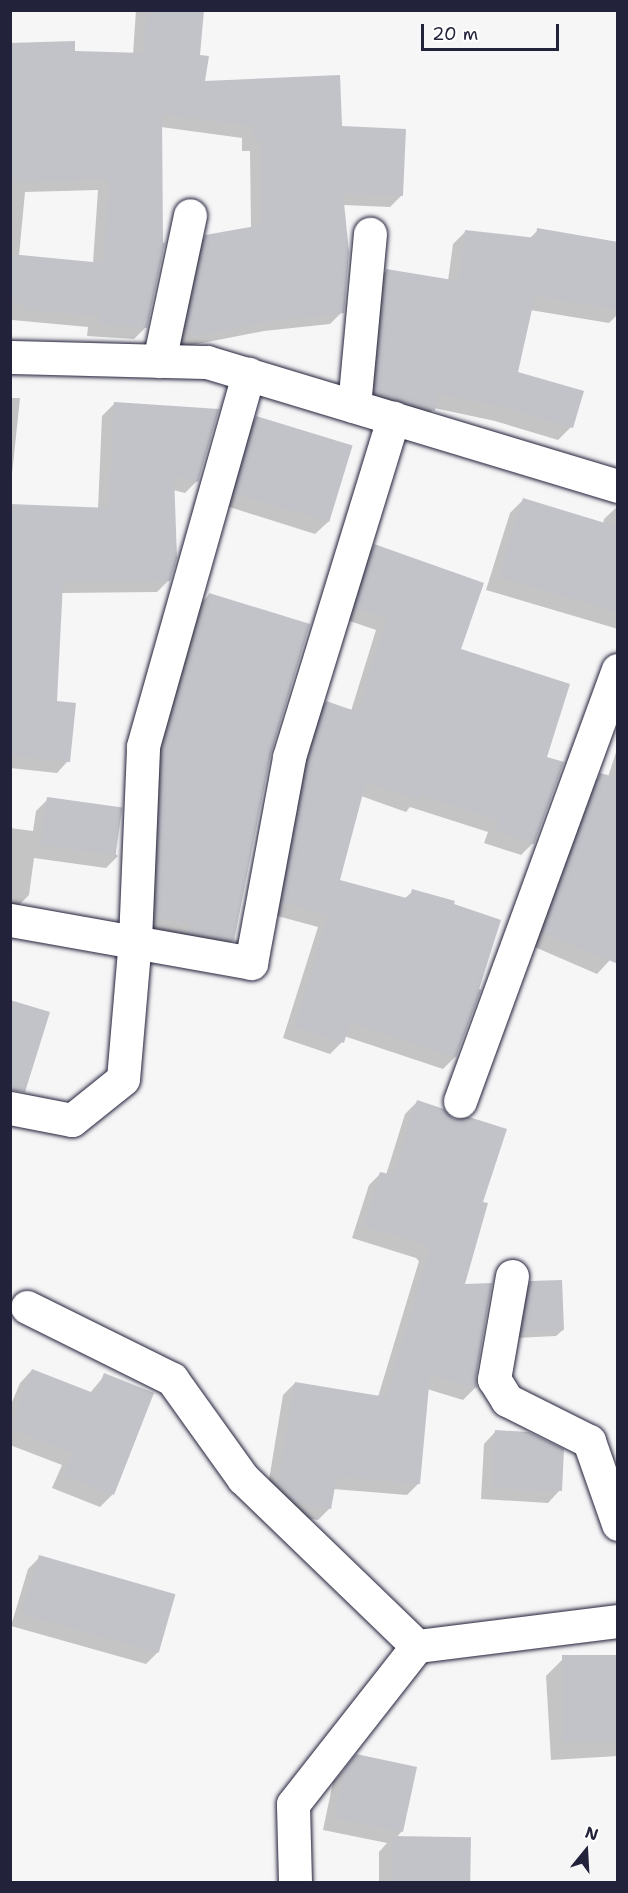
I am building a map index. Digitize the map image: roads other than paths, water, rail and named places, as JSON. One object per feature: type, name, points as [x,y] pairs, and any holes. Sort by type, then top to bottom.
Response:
[{"type":"street","points":[[159,361],[190,215]]},
{"type":"street","points":[[354,406],[370,234]]},
{"type":"street","points":[[10,357],[207,362],[393,418],[616,479]]},
{"type":"street","points":[[10,1108],[72,1120],[123,1079],[135,940],[143,746],[248,375]]},
{"type":"street","points":[[10,920],[135,940],[251,963],[289,757],[393,418]]},
{"type":"street","points":[[460,1101],[618,670]]},
{"type":"street","points":[[512,1276],[494,1379],[507,1400],[589,1441],[618,1524]]},
{"type":"street","points":[[27,1307],[172,1379],[243,1478],[417,1646]]},
{"type":"street","points":[[295,1882],[293,1804],[417,1646],[618,1621]]}]
